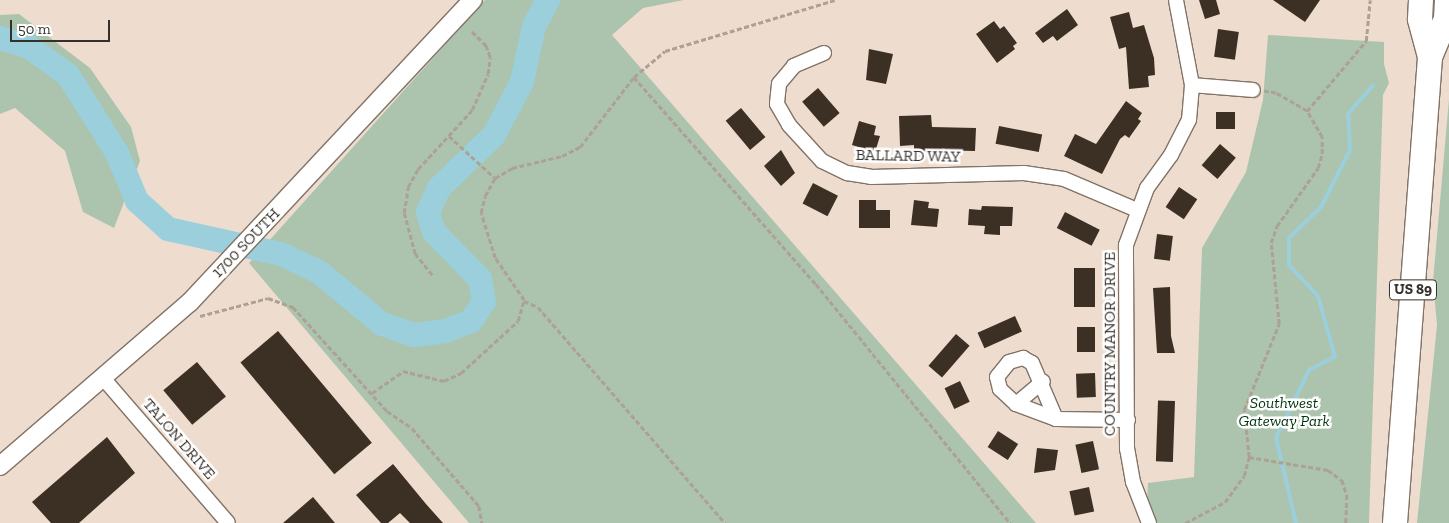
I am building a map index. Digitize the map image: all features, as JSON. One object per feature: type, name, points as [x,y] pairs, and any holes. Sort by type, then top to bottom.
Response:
[{"type":"highway","name":"US 89","points":[[1421,0],[1420,19],[1430,57]]},
{"type":"highway","name":"US 89","points":[[1396,523],[1430,57],[1446,18],[1447,0]]},
{"type":"street","name":"1700 SOUTH","points":[[0,466],[190,302],[473,0]]},
{"type":"street","name":"COUNTRY MANOR DRIVE","points":[[1149,523],[1133,482],[1128,420],[1126,245],[1137,210],[1189,120],[1192,85],[1176,0]]},
{"type":"street","name":"BALLARD WAY","points":[[824,53],[794,66],[779,84],[777,104],[789,125],[830,165],[847,173],[871,177],[1024,173],[1064,179],[1137,210]]},
{"type":"street","points":[[1192,85],[1253,90]]},
{"type":"street","points":[[1056,419],[1043,381],[1032,363],[1023,358],[1009,362],[997,378],[1000,389],[1016,404],[1056,419],[1128,420]]},
{"type":"street","name":"TALON DRIVE","points":[[103,378],[228,523]]},
{"type":"street","points":[[1016,404],[1043,381]]},
{"type":"path","points":[[725,523],[538,307],[524,300],[495,258],[485,234],[481,213],[485,196],[495,178],[512,168],[562,156],[580,147],[634,77],[665,52],[834,0]]},
{"type":"path","points":[[1307,111],[1366,41],[1370,0]]},
{"type":"path","points":[[432,275],[415,254],[404,213],[408,187],[418,168],[472,110],[488,74],[490,57],[486,46],[472,32]]},
{"type":"path","points":[[634,77],[816,284],[1010,523]]},
{"type":"path","points":[[1185,523],[1232,496],[1244,476],[1250,457],[1244,410],[1279,324],[1271,243],[1277,226],[1318,168],[1322,154],[1322,137],[1307,111],[1276,93],[1253,90]]},
{"type":"path","points":[[449,136],[495,178]]},
{"type":"path","points":[[200,316],[268,298],[292,307],[387,411],[412,428],[479,506],[482,523]]},
{"type":"path","points":[[372,393],[403,371],[444,381],[461,374],[518,321],[524,300]]},
{"type":"path","points":[[1250,457],[1328,470],[1342,480],[1347,495],[1346,523]]},
{"type":"green space","points":[[485,0],[684,0],[643,8],[612,35],[1036,523],[469,523],[249,263]]},
{"type":"green space","points":[[19,14],[90,68],[131,127],[140,161],[114,228],[83,212],[65,151],[15,108],[0,114],[0,15]]},
{"type":"green space","name":"Southwest Gateway Park","points":[[1268,35],[1384,42],[1384,64],[1389,83],[1383,95],[1369,523],[1146,523],[1148,483],[1194,477],[1202,248],[1246,172],[1263,100]]},
{"type":"green space","points":[[1449,99],[1449,523],[1417,523],[1437,325],[1433,281]]},
{"type":"building","points":[[1199,0],[1216,0],[1220,14],[1205,19]]},
{"type":"building","points":[[1273,0],[1320,0],[1305,22]]},
{"type":"building","points":[[1067,9],[1078,25],[1057,41],[1053,36],[1043,43],[1035,33]]},
{"type":"building","points":[[1129,12],[1133,28],[1144,25],[1154,58],[1155,75],[1148,76],[1149,87],[1129,89],[1126,47],[1119,49],[1110,17]]},
{"type":"building","points":[[994,21],[1000,29],[1004,26],[1017,43],[1013,46],[1015,49],[997,63],[976,34]]},
{"type":"building","points":[[1218,29],[1239,32],[1235,60],[1214,57]]},
{"type":"building","points":[[869,49],[893,54],[886,84],[866,80]]},
{"type":"building","points":[[818,88],[840,113],[824,127],[802,102]]},
{"type":"building","points":[[1126,101],[1142,113],[1138,119],[1141,121],[1129,138],[1125,135],[1120,139],[1102,174],[1064,156],[1075,134],[1096,144]]},
{"type":"building","points":[[741,108],[765,137],[750,150],[726,121]]},
{"type":"building","points":[[1216,112],[1235,112],[1235,129],[1216,129]]},
{"type":"building","points":[[931,115],[932,127],[976,128],[975,151],[932,150],[932,153],[914,154],[914,145],[900,146],[899,116]]},
{"type":"building","points":[[859,121],[876,126],[874,135],[880,136],[875,152],[852,145]]},
{"type":"building","points":[[999,126],[1042,134],[1039,152],[996,144]]},
{"type":"building","points":[[1220,144],[1236,158],[1217,179],[1202,165]]},
{"type":"building","points":[[781,150],[795,173],[781,186],[764,166]]},
{"type":"building","points":[[813,183],[838,196],[828,216],[803,203]]},
{"type":"building","points":[[1179,187],[1197,199],[1184,219],[1166,207]]},
{"type":"building","points":[[859,200],[876,200],[876,210],[890,210],[890,228],[859,228]]},
{"type":"building","points":[[914,200],[929,202],[928,208],[939,209],[937,227],[911,225]]},
{"type":"building","points":[[982,206],[1013,207],[1012,226],[1000,226],[1000,235],[984,234],[985,226],[968,225],[969,209],[981,210]]},
{"type":"building","points":[[1065,212],[1100,230],[1092,246],[1057,228]]},
{"type":"building","points":[[1157,234],[1173,236],[1170,261],[1154,259]]},
{"type":"building","points":[[1074,268],[1095,268],[1095,307],[1074,307]]},
{"type":"building","points":[[1170,287],[1171,336],[1175,353],[1157,353],[1153,288]]},
{"type":"building","points":[[1015,316],[1022,332],[984,348],[978,333]]},
{"type":"building","points":[[1077,327],[1095,327],[1095,352],[1077,352]]},
{"type":"building","points":[[278,331],[372,443],[334,474],[240,362]]},
{"type":"building","points":[[956,334],[970,346],[942,378],[928,366]]},
{"type":"building","points":[[197,362],[226,396],[192,425],[163,390]]},
{"type":"building","points":[[1095,373],[1096,397],[1077,398],[1076,374]]},
{"type":"building","points":[[960,381],[970,402],[954,409],[945,388]]},
{"type":"building","points":[[1158,400],[1175,401],[1173,462],[1156,461]]},
{"type":"building","points":[[998,431],[1018,444],[1008,460],[988,447]]},
{"type":"building","points":[[107,437],[135,473],[79,523],[51,523],[32,502]]},
{"type":"building","points":[[1093,441],[1099,469],[1081,473],[1075,445]]},
{"type":"building","points":[[1037,448],[1058,450],[1055,470],[1034,473]]},
{"type":"building","points":[[393,464],[443,523],[410,523],[400,513],[388,523],[381,523],[356,495]]},
{"type":"building","points":[[1089,487],[1094,511],[1075,516],[1069,491]]},
{"type":"building","points":[[313,497],[335,523],[283,523]]},
{"type":"waterway","points":[[0,38],[29,47],[68,75],[117,153],[137,201],[168,229],[281,254],[319,272],[382,324],[414,335],[445,331],[471,321],[484,302],[480,279],[434,232],[428,212],[439,188],[494,135],[522,82],[534,26],[548,0]]},
{"type":"waterway","points":[[1296,523],[1276,438],[1309,370],[1335,357],[1318,296],[1289,265],[1289,238],[1321,207],[1350,150],[1348,114],[1373,85]]}]
